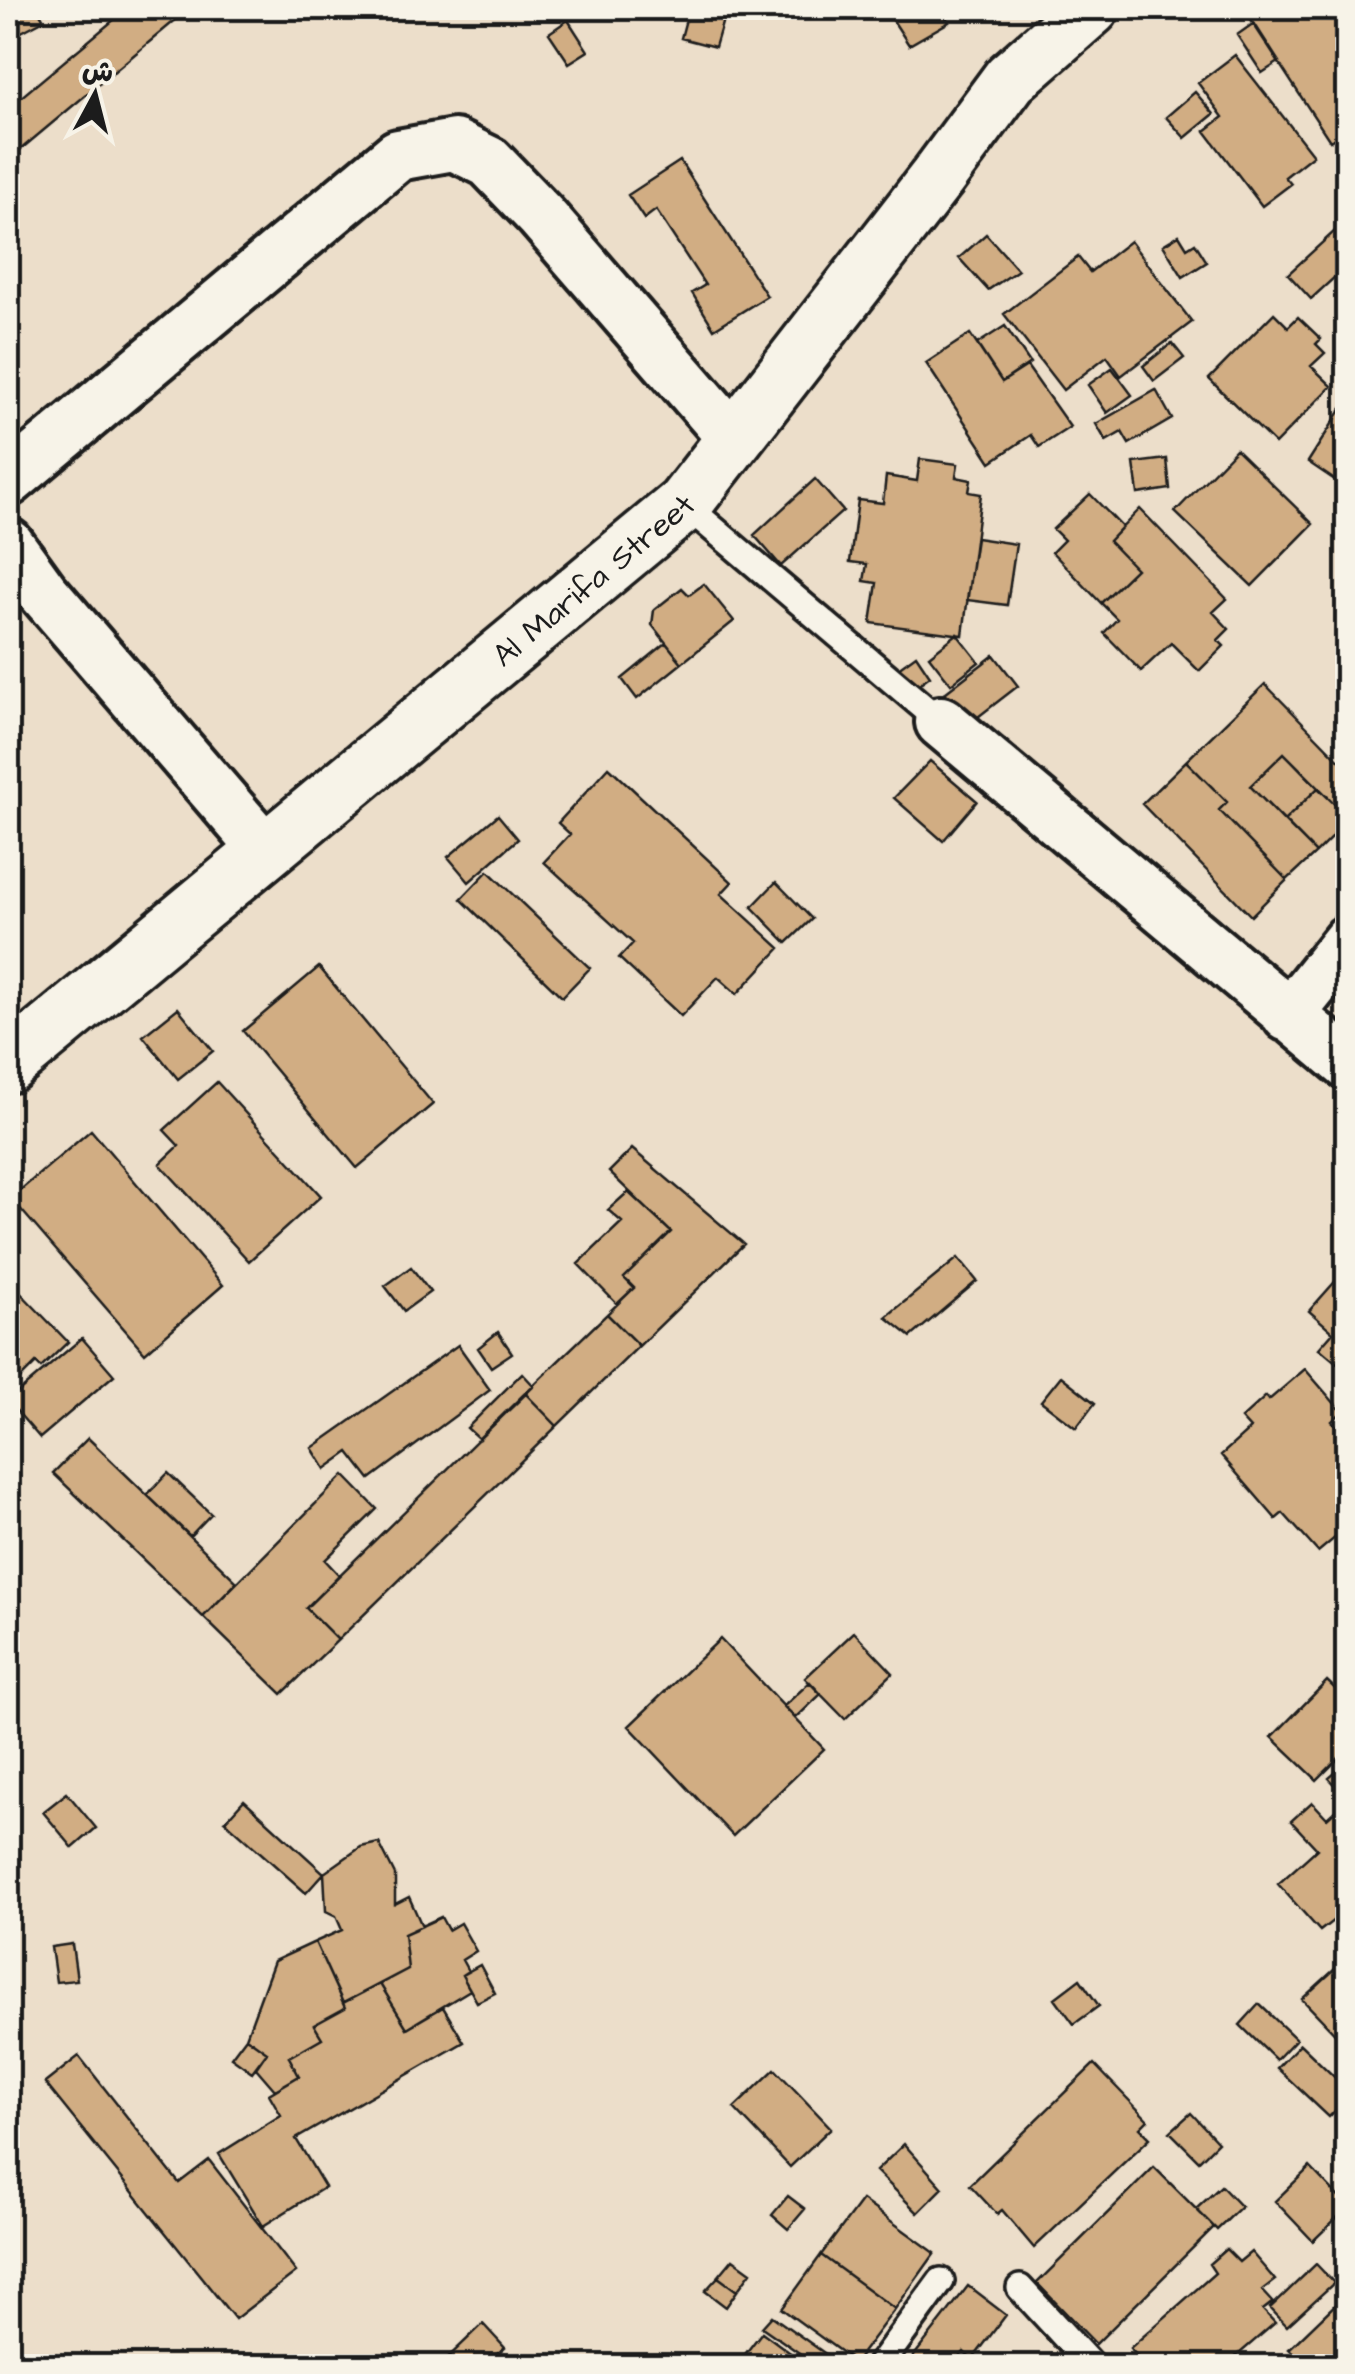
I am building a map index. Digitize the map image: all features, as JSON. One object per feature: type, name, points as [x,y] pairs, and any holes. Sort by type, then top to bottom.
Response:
[{"type":"street","name":"Al Marifa Street","points":[[8,1064],[684,504],[1010,79],[1091,8]]},
{"type":"street","points":[[8,480],[398,156],[454,146],[489,162],[541,216],[734,439]]},
{"type":"street","points":[[8,544],[42,591],[266,851]]},
{"type":"street","points":[[941,722],[1348,1064]]},
{"type":"street","points":[[1288,1016],[1348,941]]},
{"type":"lane","points":[[684,504],[941,722]]},
{"type":"lane","points":[[878,2366],[940,2281]]},
{"type":"lane","points":[[1020,2288],[1092,2366]]},
{"type":"building","points":[[8,8],[37,8],[44,20],[8,39]]},
{"type":"building","points":[[128,8],[190,8],[8,160],[8,108]]},
{"type":"building","points":[[689,8],[725,13],[715,47],[681,38]]},
{"type":"building","points":[[885,8],[940,8],[949,22],[909,45]]},
{"type":"building","points":[[1243,8],[1348,8],[1348,129],[1330,141]]},
{"type":"building","points":[[568,20],[588,51],[569,63],[549,33]]},
{"type":"building","points":[[1254,23],[1279,62],[1262,73],[1237,35]]},
{"type":"building","points":[[1235,55],[1313,155],[1285,177],[1291,184],[1262,206],[1205,131],[1223,117],[1198,83]]},
{"type":"building","points":[[1195,92],[1214,114],[1185,138],[1166,117]]},
{"type":"building","points":[[680,161],[767,296],[714,329],[692,293],[705,285],[656,210],[644,219],[628,195]]},
{"type":"building","points":[[1348,219],[1348,265],[1311,299],[1288,274]]},
{"type":"building","points":[[986,234],[1018,270],[988,290],[959,258]]},
{"type":"building","points":[[1179,235],[1187,248],[1195,243],[1207,262],[1183,277],[1163,245]]},
{"type":"building","points":[[1130,241],[1192,322],[1121,376],[1107,356],[1063,390],[1004,314],[1078,257],[1090,272]]},
{"type":"building","points":[[1274,313],[1288,327],[1298,317],[1321,339],[1316,344],[1325,353],[1311,366],[1332,386],[1275,444],[1209,379]]},
{"type":"building","points":[[1005,326],[1030,363],[1002,382],[977,344]]},
{"type":"building","points":[[970,334],[1002,382],[1027,366],[1070,427],[1039,447],[1031,435],[991,462],[926,363]]},
{"type":"building","points":[[1172,343],[1184,358],[1154,381],[1143,366]]},
{"type":"building","points":[[1112,368],[1132,395],[1107,413],[1088,385]]},
{"type":"building","points":[[1156,390],[1172,419],[1129,444],[1122,432],[1106,441],[1096,424]]},
{"type":"building","points":[[1344,405],[1348,408],[1348,489],[1308,462]]},
{"type":"building","points":[[1236,449],[1313,524],[1252,586],[1175,512]]},
{"type":"building","points":[[920,459],[958,464],[956,477],[971,480],[969,492],[981,494],[963,635],[871,623],[877,583],[864,581],[867,564],[850,562],[858,500],[883,503],[886,476],[917,481]]},
{"type":"building","points":[[1167,459],[1170,489],[1138,494],[1134,463]]},
{"type":"building","points":[[815,479],[843,511],[781,566],[754,535]]},
{"type":"building","points":[[1090,494],[1122,527],[1109,541],[1136,569],[1101,603],[1052,552],[1064,540],[1053,529]]},
{"type":"building","points":[[1140,509],[1227,599],[1213,612],[1229,629],[1218,640],[1224,646],[1199,671],[1171,643],[1141,671],[1104,633],[1117,619],[1101,603],[1136,569],[1109,541]]},
{"type":"building","points":[[976,538],[1016,544],[1007,605],[967,600]]},
{"type":"building","points":[[704,584],[734,621],[682,663],[652,625],[654,610],[682,588],[689,595]]},
{"type":"building","points":[[957,634],[979,662],[951,684],[929,656]]},
{"type":"building","points":[[666,643],[682,663],[637,699],[622,679]]},
{"type":"building","points":[[916,655],[930,676],[912,689],[898,668]]},
{"type":"building","points":[[994,655],[1018,686],[965,727],[941,696]]},
{"type":"building","points":[[1265,684],[1348,769],[1348,817],[1284,753],[1250,786],[1316,853],[1287,880],[1219,810],[1227,802],[1186,761]]},
{"type":"building","points":[[1284,753],[1318,788],[1284,821],[1250,786]]},
{"type":"building","points":[[930,761],[977,801],[943,841],[894,798]]},
{"type":"building","points":[[1186,761],[1227,802],[1219,810],[1287,880],[1251,916],[1142,804]]},
{"type":"building","points":[[609,767],[732,882],[721,894],[780,948],[737,994],[718,977],[681,1016],[619,958],[633,943],[544,862],[570,834],[558,823]]},
{"type":"building","points":[[1318,788],[1348,821],[1316,853],[1284,821]]},
{"type":"building","points":[[498,815],[518,839],[469,882],[448,857]]},
{"type":"building","points":[[488,871],[590,968],[562,997],[461,899]]},
{"type":"building","points":[[776,882],[812,919],[787,943],[752,907]]},
{"type":"building","points":[[319,967],[433,1104],[357,1168],[243,1031]]},
{"type":"building","points":[[178,1008],[213,1051],[178,1079],[143,1036]]},
{"type":"building","points":[[217,1082],[321,1196],[249,1261],[160,1164],[179,1146],[164,1130]]},
{"type":"building","points":[[91,1130],[223,1285],[145,1353],[11,1198]]},
{"type":"building","points":[[632,1149],[744,1244],[639,1346],[607,1314],[634,1288],[624,1278],[671,1232],[609,1172]]},
{"type":"building","points":[[628,1192],[671,1232],[624,1278],[634,1288],[617,1304],[578,1264],[622,1222],[608,1210]]},
{"type":"building","points":[[958,1258],[977,1281],[911,1337],[886,1317]]},
{"type":"building","points":[[411,1267],[430,1292],[404,1311],[385,1286]]},
{"type":"building","points":[[1348,1267],[1348,1366],[1344,1369],[1319,1348],[1333,1332],[1309,1311]]},
{"type":"building","points":[[8,1280],[68,1342],[41,1368],[36,1363],[8,1391]]},
{"type":"building","points":[[607,1314],[639,1346],[557,1426],[525,1393]]},
{"type":"building","points":[[498,1332],[512,1353],[491,1367],[478,1348]]},
{"type":"building","points":[[82,1338],[114,1375],[40,1438],[8,1401]]},
{"type":"building","points":[[458,1345],[490,1390],[370,1479],[349,1452],[325,1469],[312,1448]]},
{"type":"building","points":[[1305,1369],[1342,1412],[1332,1421],[1348,1439],[1348,1527],[1318,1552],[1283,1513],[1276,1519],[1221,1455],[1250,1429],[1241,1419]]},
{"type":"building","points":[[522,1373],[534,1386],[479,1439],[467,1428]]},
{"type":"building","points":[[1061,1376],[1095,1403],[1076,1428],[1041,1401]]},
{"type":"building","points":[[525,1393],[557,1426],[338,1640],[306,1608]]},
{"type":"building","points":[[88,1438],[237,1582],[203,1617],[53,1473]]},
{"type":"building","points":[[168,1473],[211,1514],[190,1536],[147,1495]]},
{"type":"building","points":[[344,1475],[377,1509],[325,1560],[339,1575],[306,1608],[338,1640],[282,1694],[203,1617]]},
{"type":"building","points":[[854,1632],[893,1673],[845,1719],[805,1678]]},
{"type":"building","points":[[720,1639],[824,1749],[733,1836],[629,1726]]},
{"type":"building","points":[[1327,1681],[1348,1701],[1348,1749],[1317,1780],[1272,1737]]},
{"type":"building","points":[[810,1682],[821,1694],[796,1718],[784,1706]]},
{"type":"building","points":[[1348,1762],[1348,1798],[1329,1778]]},
{"type":"building","points":[[67,1793],[96,1828],[73,1848],[43,1812]]},
{"type":"building","points":[[1348,1799],[1348,1909],[1320,1931],[1278,1884],[1317,1849],[1291,1821],[1312,1802],[1327,1818]]},
{"type":"building","points":[[244,1800],[324,1873],[306,1893],[225,1821]]},
{"type":"building","points":[[379,1843],[395,1875],[395,1904],[409,1897],[422,1926],[404,1934],[408,1969],[343,2003],[315,1942],[342,1930],[336,1916],[326,1911],[324,1873],[361,1847]]},
{"type":"building","points":[[441,1917],[448,1930],[460,1923],[476,1951],[462,1960],[468,1971],[462,1975],[470,1990],[407,2028],[380,1984],[408,1969],[404,1934]]},
{"type":"building","points":[[315,1942],[345,2008],[314,2025],[322,2038],[289,2057],[299,2076],[275,2090],[256,2068],[267,2052],[246,2037],[274,1961]]},
{"type":"building","points":[[72,1944],[77,1980],[56,1982],[51,1947]]},
{"type":"building","points":[[1348,1957],[1348,2047],[1302,1999]]},
{"type":"building","points":[[480,1965],[495,1993],[477,2002],[462,1975]]},
{"type":"building","points":[[1080,1979],[1099,2006],[1074,2024],[1055,1998]]},
{"type":"building","points":[[380,1984],[407,2028],[443,2007],[464,2042],[296,2139],[325,2187],[263,2226],[219,2154],[281,2115],[269,2094],[299,2076],[289,2057],[322,2038],[314,2025],[345,2008],[343,2003]]},
{"type":"building","points":[[1259,2004],[1296,2039],[1276,2060],[1240,2025]]},
{"type":"building","points":[[246,2037],[267,2052],[252,2072],[231,2057]]},
{"type":"building","points":[[1300,2044],[1348,2090],[1348,2098],[1329,2117],[1277,2068]]},
{"type":"building","points":[[79,2056],[179,2183],[209,2160],[296,2272],[235,2319],[45,2083]]},
{"type":"building","points":[[1094,2064],[1148,2120],[1140,2128],[1150,2138],[1034,2248],[1002,2210],[997,2214],[970,2185]]},
{"type":"building","points":[[775,2069],[831,2128],[790,2167],[734,2108]]},
{"type":"building","points":[[1191,2113],[1218,2142],[1199,2161],[1170,2132]]},
{"type":"building","points":[[904,2144],[943,2188],[918,2213],[876,2171]]},
{"type":"building","points":[[1154,2167],[1214,2227],[1096,2344],[1037,2283]]},
{"type":"building","points":[[1310,2167],[1348,2207],[1313,2241],[1275,2201]]},
{"type":"building","points":[[1221,2186],[1241,2207],[1217,2230],[1196,2209]]},
{"type":"building","points":[[788,2196],[805,2209],[788,2229],[772,2215]]},
{"type":"building","points":[[862,2200],[935,2253],[895,2309],[821,2255]]},
{"type":"building","points":[[1226,2249],[1239,2262],[1251,2252],[1275,2280],[1262,2290],[1273,2302],[1263,2310],[1275,2323],[1225,2366],[1146,2366],[1130,2348],[1215,2273],[1209,2264]]},
{"type":"building","points":[[821,2255],[895,2309],[855,2362],[782,2309]]},
{"type":"building","points":[[733,2259],[751,2272],[737,2291],[718,2277]]},
{"type":"building","points":[[1316,2264],[1334,2283],[1287,2326],[1270,2308]]},
{"type":"building","points":[[718,2277],[737,2291],[726,2307],[705,2291]]},
{"type":"building","points":[[968,2286],[1006,2315],[972,2360],[964,2352],[951,2366],[925,2366],[913,2357]]},
{"type":"building","points":[[1344,2296],[1348,2300],[1348,2366],[1290,2366],[1299,2358],[1289,2349]]},
{"type":"building","points":[[772,2316],[837,2362],[834,2366],[818,2366],[762,2327]]},
{"type":"building","points":[[483,2324],[505,2348],[485,2366],[439,2366]]},
{"type":"building","points":[[762,2332],[808,2366],[736,2366]]}]
